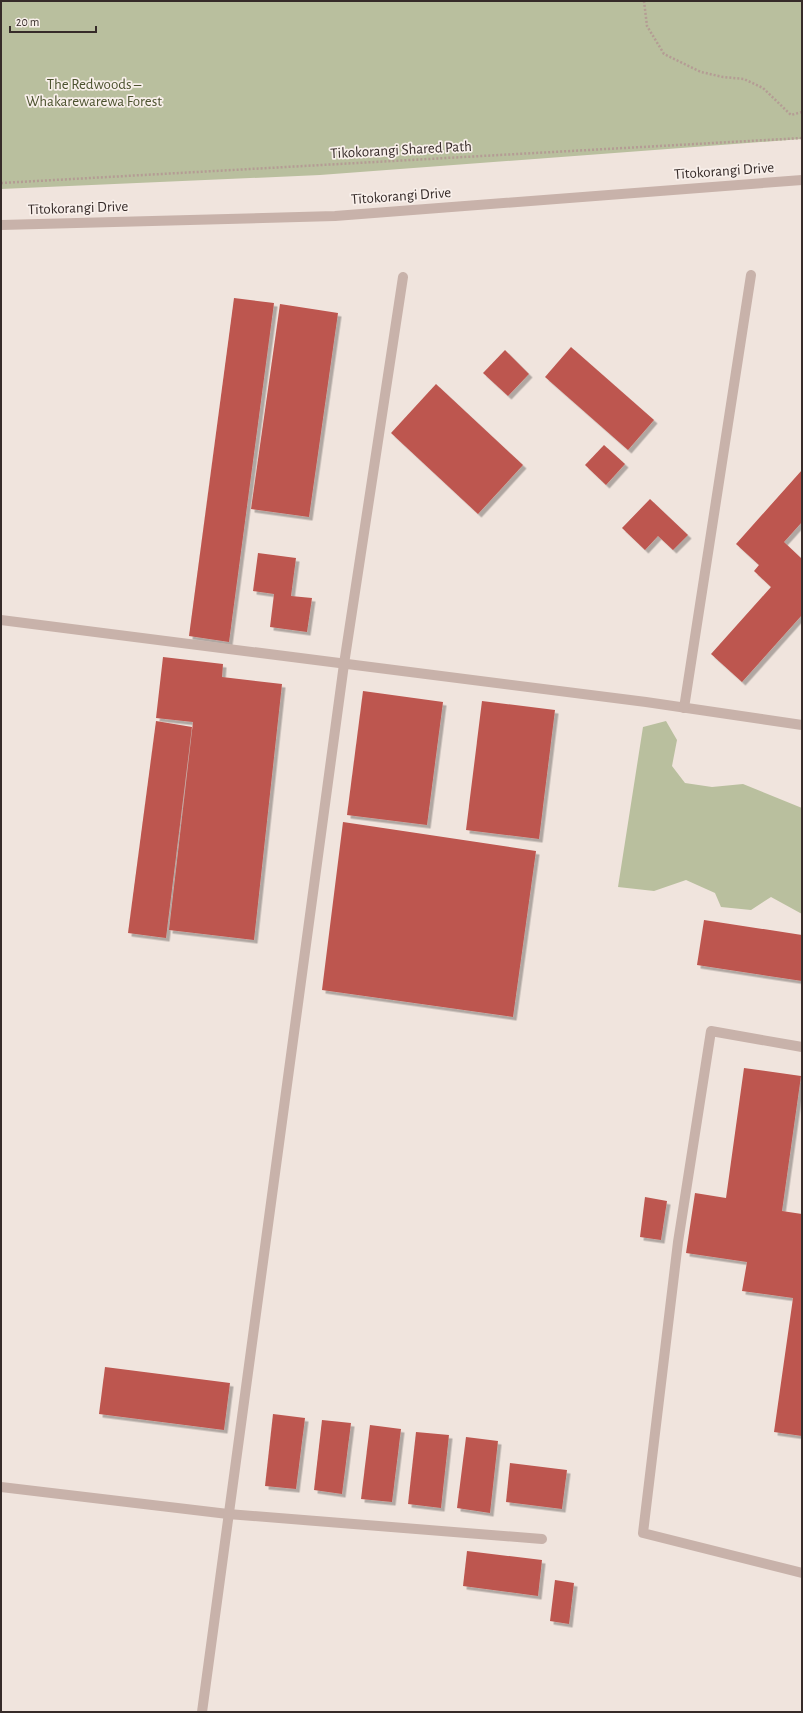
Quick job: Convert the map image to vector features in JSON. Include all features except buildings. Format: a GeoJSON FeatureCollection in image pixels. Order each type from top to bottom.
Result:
{"type":"FeatureCollection","features":[{"type":"Feature","properties":{"kind":"street","name":"Tītokorangi Drive"},"geometry":{"type":"LineString","coordinates":[[1,225],[335,216],[802,180]]}},
{"type":"Feature","properties":{"kind":"street"},"geometry":{"type":"LineString","coordinates":[[684,708],[751,275]]}},
{"type":"Feature","properties":{"kind":"street"},"geometry":{"type":"LineString","coordinates":[[202,1712],[344,664],[403,277]]}},
{"type":"Feature","properties":{"kind":"street"},"geometry":{"type":"LineString","coordinates":[[1,620],[684,708],[802,725]]}},
{"type":"Feature","properties":{"kind":"street"},"geometry":{"type":"LineString","coordinates":[[802,1047],[711,1031],[678,1242],[644,1533],[802,1574]]}},
{"type":"Feature","properties":{"kind":"street"},"geometry":{"type":"LineString","coordinates":[[1,1487],[228,1514],[542,1539]]}},
{"type":"Feature","properties":{"kind":"path"},"geometry":{"type":"LineString","coordinates":[[644,1],[647,26],[664,54],[701,72],[723,77],[744,79],[763,88],[791,115],[802,112]]}},
{"type":"Feature","properties":{"kind":"path","name":"Tikokorangi Shared Path"},"geometry":{"type":"LineString","coordinates":[[1,183],[802,138]]}},
{"type":"Feature","properties":{"kind":"green space","name":"The Redwoods – Whakarewarewa Forest"},"geometry":{"type":"Polygon","coordinates":[[[1,1],[802,1],[802,139],[320,175],[1,189],[1,1]]]}},
{"type":"Feature","properties":{"kind":"green space"},"geometry":{"type":"Polygon","coordinates":[[[666,721],[677,740],[672,766],[685,783],[712,787],[743,784],[802,808],[802,914],[771,897],[751,910],[721,907],[715,893],[686,880],[654,891],[618,887],[643,727],[666,721]]]}}]}
